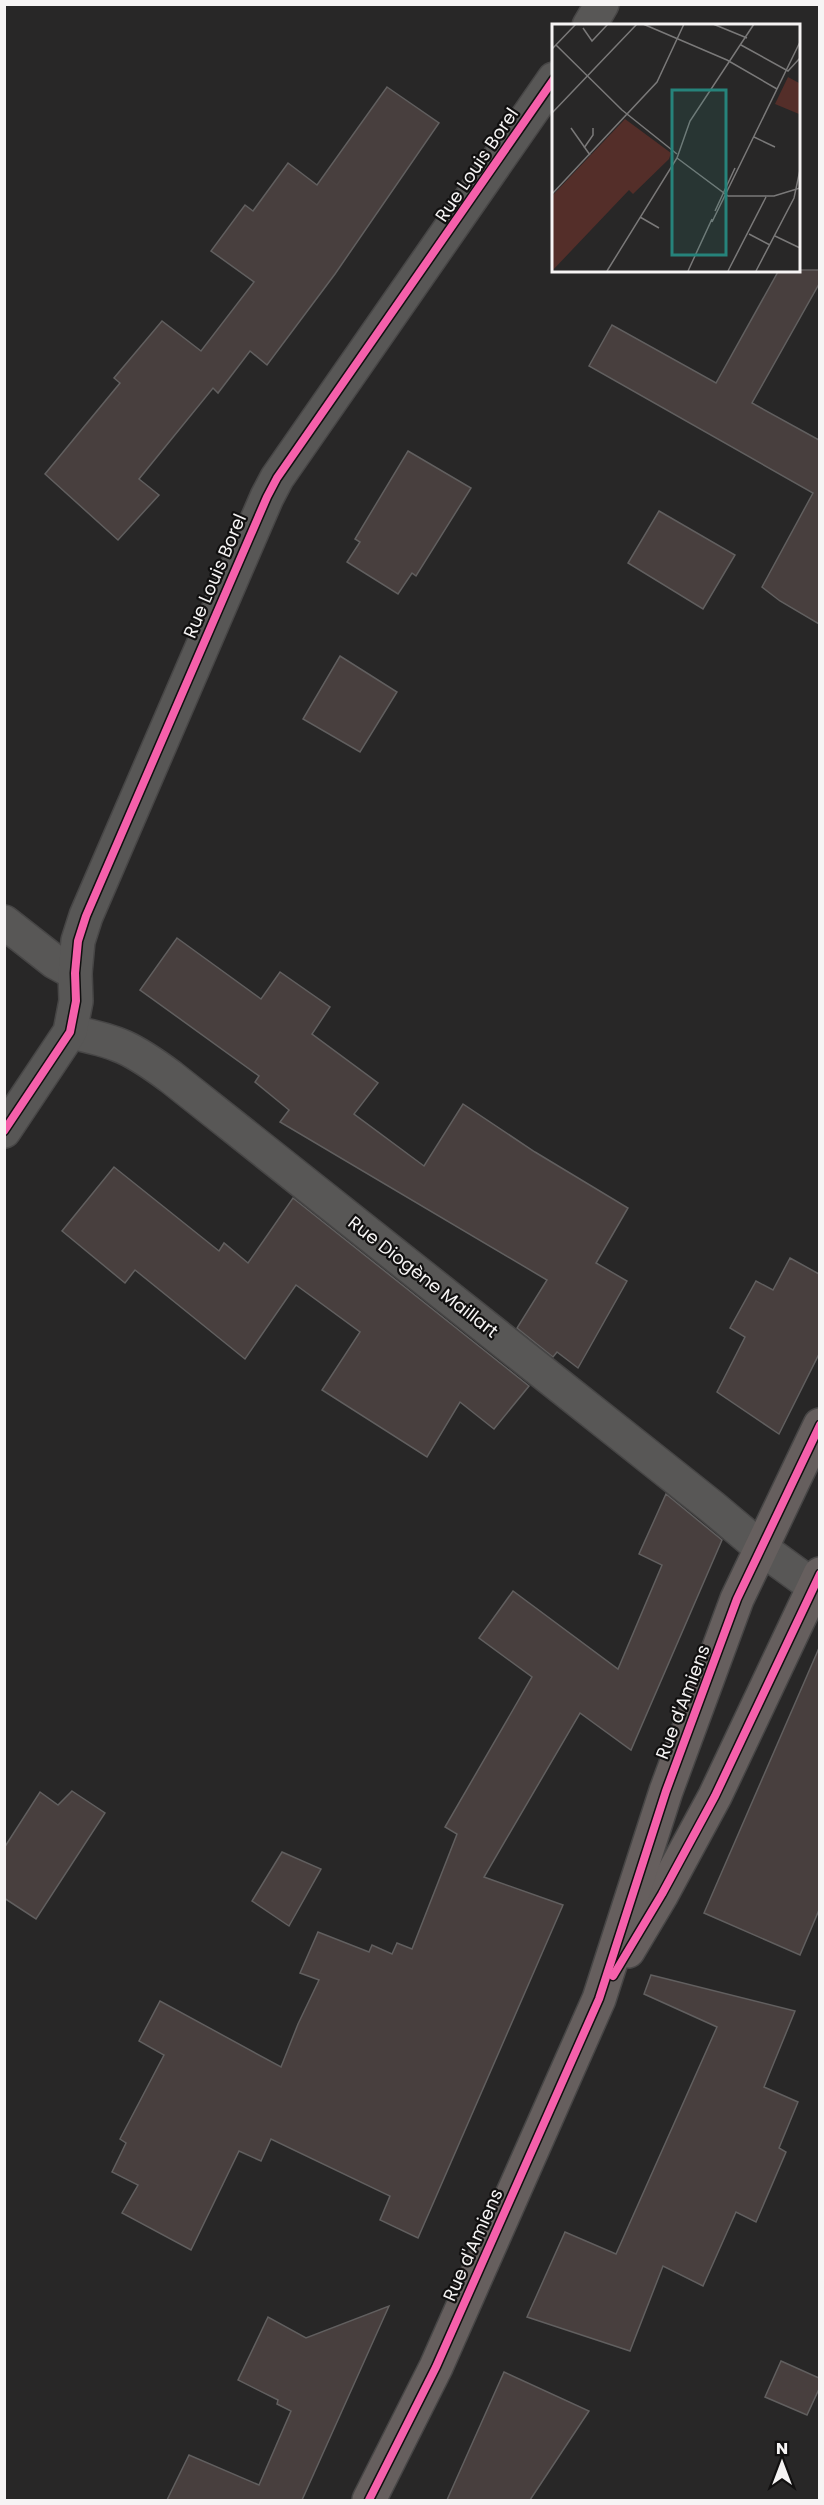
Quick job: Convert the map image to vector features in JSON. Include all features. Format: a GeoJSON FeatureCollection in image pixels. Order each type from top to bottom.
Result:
{"type":"FeatureCollection","features":[{"type":"Feature","properties":{"kind":"main road","name":"Rue d'Amiens"},"geometry":{"type":"LineString","coordinates":[[369,2500],[436,2367],[599,1999],[666,1791],[737,1599],[819,1425]]}},
{"type":"Feature","properties":{"kind":"main road","name":"Rue d'Amiens"},"geometry":{"type":"LineString","coordinates":[[599,1999],[662,1894],[715,1796],[817,1584]]}},
{"type":"Feature","properties":{"kind":"main road","name":"Rue d'Amiens"},"geometry":{"type":"LineString","coordinates":[[387,2500],[436,2367]]}},
{"type":"Feature","properties":{"kind":"street"},"geometry":{"type":"LineString","coordinates":[[590,24],[602,4]]}},
{"type":"Feature","properties":{"kind":"street","name":"Rue Louis Borel"},"geometry":{"type":"LineString","coordinates":[[4,1131],[70,1032],[76,1001],[75,973],[78,941],[86,916],[267,497],[277,478],[552,82]]}},
{"type":"Feature","properties":{"kind":"street"},"geometry":{"type":"LineString","coordinates":[[4,922],[55,962],[75,973]]}},
{"type":"Feature","properties":{"kind":"street","name":"Rue Diogène Maillart"},"geometry":{"type":"LineString","coordinates":[[70,1032],[121,1044],[137,1052],[761,1548],[817,1584]]}},
{"type":"Feature","properties":{"kind":"building"},"geometry":{"type":"Polygon","coordinates":[[[387,87],[439,123],[335,274],[267,365],[250,351],[218,393],[213,388],[139,479],[159,495],[118,540],[45,474],[120,383],[114,378],[162,321],[201,351],[254,282],[211,251],[245,205],[253,211],[288,163],[317,185],[387,87]]]}},
{"type":"Feature","properties":{"kind":"building"},"geometry":{"type":"Polygon","coordinates":[[[819,270],[819,284],[752,403],[819,440],[819,624],[780,601],[762,587],[813,493],[589,366],[612,325],[716,383],[778,272],[819,270]]]}},
{"type":"Feature","properties":{"kind":"building"},"geometry":{"type":"Polygon","coordinates":[[[408,451],[471,488],[416,576],[412,573],[398,594],[347,562],[360,542],[355,539],[408,451]]]}},
{"type":"Feature","properties":{"kind":"building"},"geometry":{"type":"Polygon","coordinates":[[[659,511],[735,555],[703,609],[628,563],[659,511]]]}},
{"type":"Feature","properties":{"kind":"building"},"geometry":{"type":"Polygon","coordinates":[[[340,656],[397,692],[360,752],[303,719],[340,656]]]}},
{"type":"Feature","properties":{"kind":"building"},"geometry":{"type":"Polygon","coordinates":[[[177,938],[261,999],[280,972],[330,1007],[312,1034],[378,1083],[354,1114],[424,1166],[463,1104],[535,1152],[628,1208],[596,1263],[627,1281],[578,1368],[557,1352],[553,1357],[517,1328],[547,1280],[280,1122],[289,1110],[255,1082],[259,1076],[140,990],[177,938]]]}},
{"type":"Feature","properties":{"kind":"building"},"geometry":{"type":"Polygon","coordinates":[[[114,1167],[219,1251],[224,1243],[248,1263],[293,1198],[529,1386],[494,1429],[460,1402],[427,1457],[322,1390],[360,1332],[296,1285],[245,1359],[135,1270],[125,1283],[62,1231],[114,1167]]]}},
{"type":"Feature","properties":{"kind":"building"},"geometry":{"type":"Polygon","coordinates":[[[790,1258],[819,1274],[819,1354],[779,1434],[717,1392],[745,1337],[730,1328],[756,1281],[773,1290],[790,1258]]]}},
{"type":"Feature","properties":{"kind":"building"},"geometry":{"type":"Polygon","coordinates":[[[666,1494],[722,1540],[631,1750],[580,1713],[484,1877],[563,1905],[418,2238],[380,2220],[390,2196],[271,2139],[261,2161],[239,2151],[191,2250],[122,2213],[138,2185],[112,2172],[126,2143],[120,2139],[164,2055],[139,2041],[160,2001],[281,2067],[319,1980],[300,1973],[318,1932],[369,1952],[372,1945],[392,1954],[397,1943],[412,1949],[457,1834],[445,1827],[532,1677],[479,1638],[513,1591],[618,1669],[662,1565],[639,1554],[666,1494]]]}},
{"type":"Feature","properties":{"kind":"building"},"geometry":{"type":"Polygon","coordinates":[[[819,1648],[819,1910],[800,1955],[704,1913],[819,1648]]]}},
{"type":"Feature","properties":{"kind":"building"},"geometry":{"type":"Polygon","coordinates":[[[72,1791],[105,1813],[36,1919],[4,1898],[4,1848],[40,1792],[58,1805],[72,1791]]]}},
{"type":"Feature","properties":{"kind":"building"},"geometry":{"type":"Polygon","coordinates":[[[282,1852],[321,1869],[289,1926],[252,1901],[282,1852]]]}},
{"type":"Feature","properties":{"kind":"building"},"geometry":{"type":"Polygon","coordinates":[[[651,1975],[795,2011],[764,2087],[798,2102],[779,2148],[786,2152],[756,2222],[736,2212],[703,2286],[663,2266],[630,2351],[527,2317],[565,2232],[616,2254],[717,2027],[644,1994],[651,1975]]]}},
{"type":"Feature","properties":{"kind":"building"},"geometry":{"type":"Polygon","coordinates":[[[389,2306],[302,2500],[167,2500],[189,2455],[259,2485],[291,2411],[277,2404],[278,2400],[238,2380],[268,2317],[306,2338],[389,2306]]]}},
{"type":"Feature","properties":{"kind":"building"},"geometry":{"type":"Polygon","coordinates":[[[781,2361],[819,2378],[819,2389],[807,2415],[765,2397],[781,2361]]]}},
{"type":"Feature","properties":{"kind":"building"},"geometry":{"type":"Polygon","coordinates":[[[504,2372],[589,2411],[530,2500],[447,2500],[504,2372]]]}},
{"type":"Feature","properties":{"kind":"cycle path"},"geometry":{"type":"LineString","coordinates":[[4,1131],[70,1032],[76,1001],[75,973],[78,941],[86,916],[267,497],[277,478],[552,82]]}},
{"type":"Feature","properties":{"kind":"cycle path"},"geometry":{"type":"LineString","coordinates":[[369,2500],[436,2367],[599,1999],[666,1791],[737,1599],[820,1425]]}},
{"type":"Feature","properties":{"kind":"cycle path"},"geometry":{"type":"LineString","coordinates":[[613,1976],[662,1894],[715,1796],[820,1574]]}}]}
